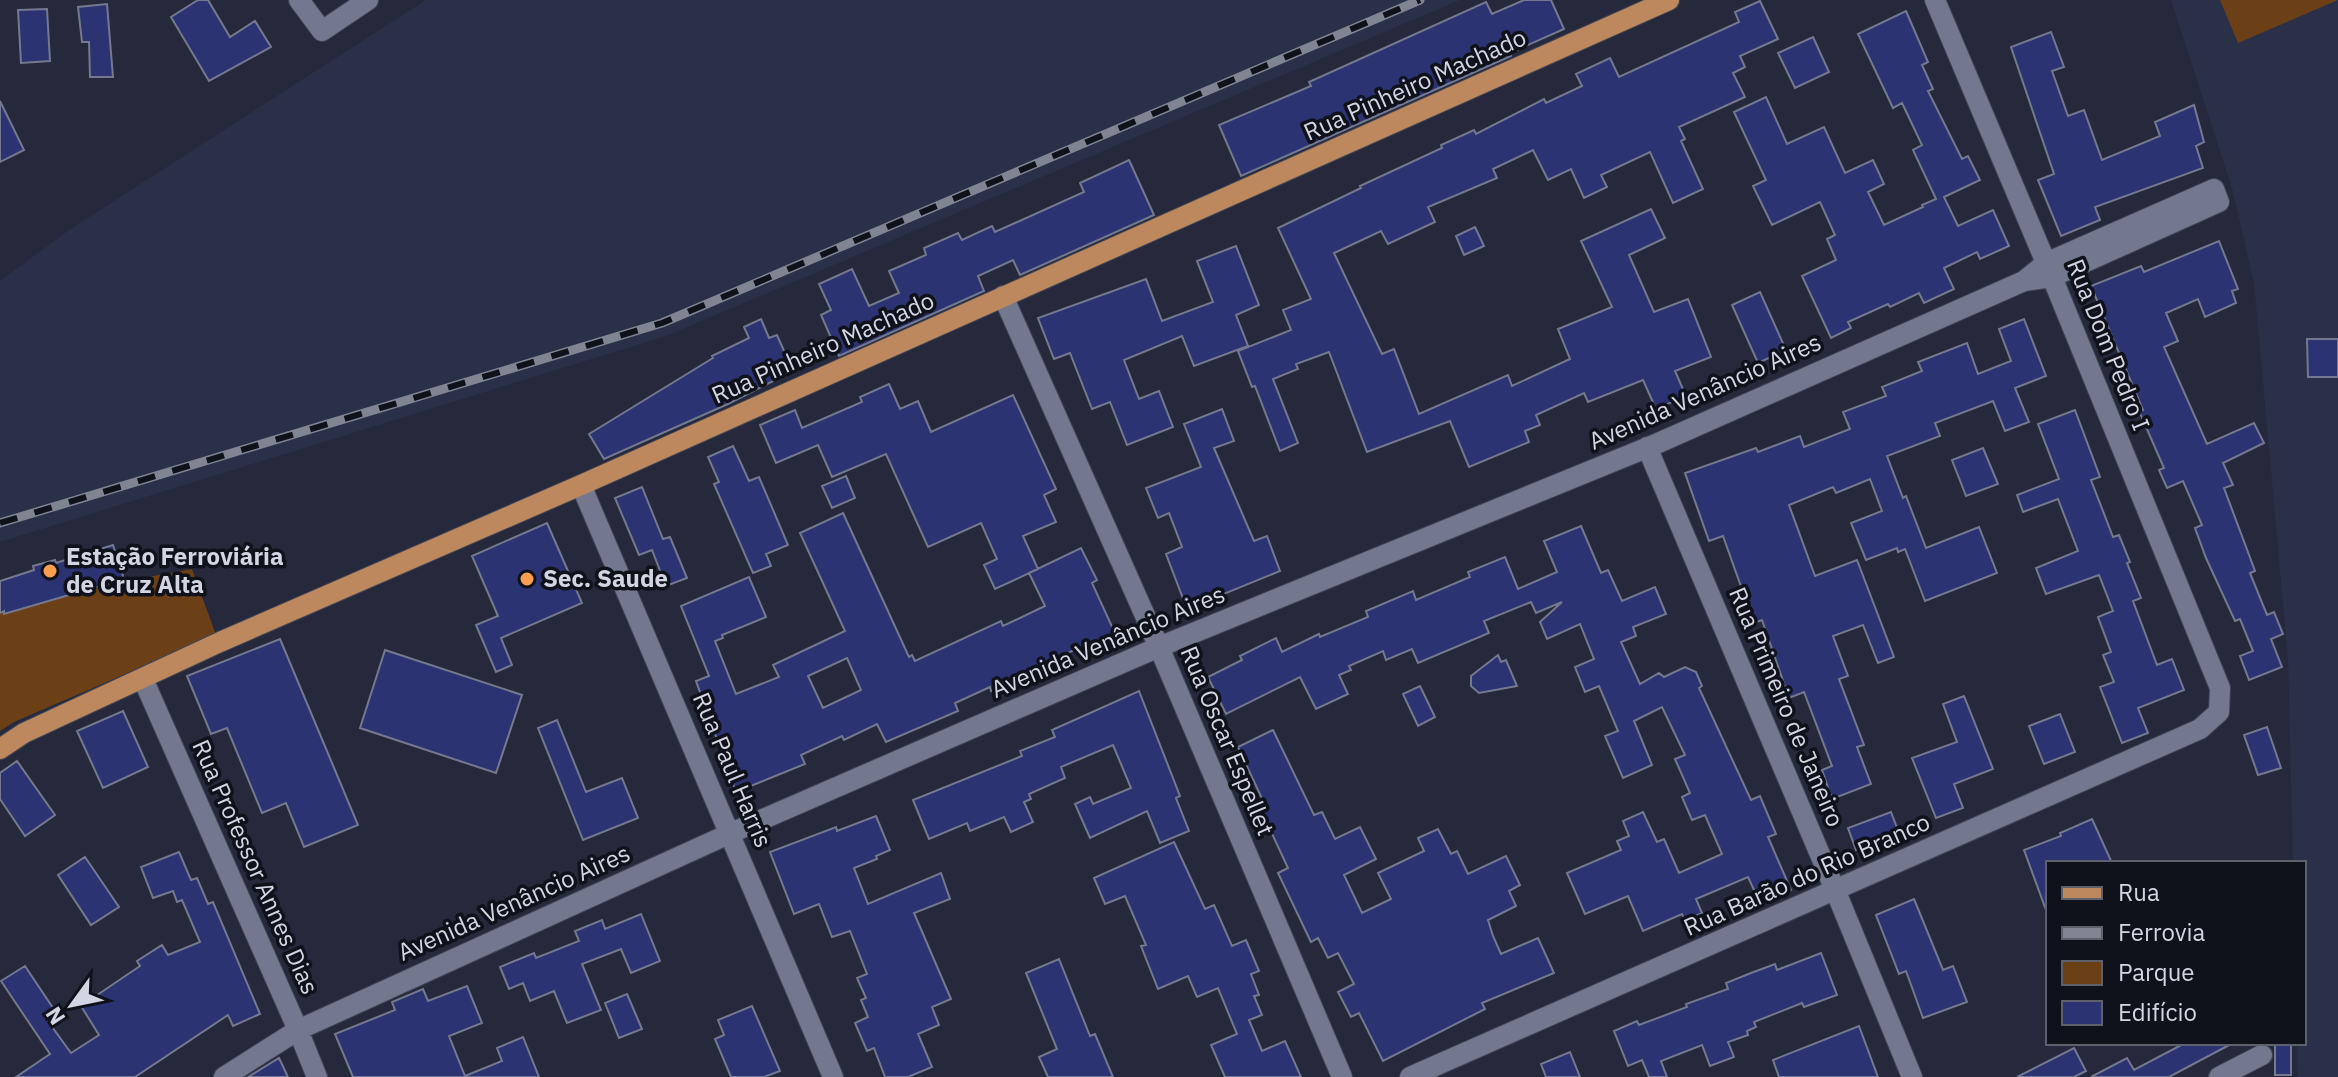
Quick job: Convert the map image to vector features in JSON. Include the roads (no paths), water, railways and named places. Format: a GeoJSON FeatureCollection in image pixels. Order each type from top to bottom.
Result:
{"type":"FeatureCollection","features":[{"type":"Feature","properties":{"kind":"main road","name":"Rua Pinheiro Machado"},"geometry":{"type":"LineString","coordinates":[[0,749],[24,733],[220,642],[581,485],[1669,0]]}},
{"type":"Feature","properties":{"kind":"street"},"geometry":{"type":"LineString","coordinates":[[299,0],[322,31],[368,0]]}},
{"type":"Feature","properties":{"kind":"street","name":"Rua Dom Pedro I"},"geometry":{"type":"LineString","coordinates":[[1935,0],[2220,688],[2219,712]]}},
{"type":"Feature","properties":{"kind":"street","name":"Avenida Venâncio Aires"},"geometry":{"type":"LineString","coordinates":[[224,1077],[298,1030],[731,833],[1159,647],[1647,447],[2123,237]]}},
{"type":"Feature","properties":{"kind":"street","name":"Rua Oscar Espellet"},"geometry":{"type":"LineString","coordinates":[[1003,296],[1159,647],[1342,1077]]}},
{"type":"Feature","properties":{"kind":"street","name":"Rua Primeiro de Janeiro"},"geometry":{"type":"LineString","coordinates":[[1647,447],[1912,1077]]}},
{"type":"Feature","properties":{"kind":"street","name":"Rua Paul Harris"},"geometry":{"type":"LineString","coordinates":[[581,485],[833,1077]]}},
{"type":"Feature","properties":{"kind":"street","name":"Rua Professor Annes Dias"},"geometry":{"type":"LineString","coordinates":[[143,679],[317,1077]]}},
{"type":"Feature","properties":{"kind":"street","name":"Rua Barão do Rio Branco"},"geometry":{"type":"LineString","coordinates":[[1410,1077],[1836,892],[2200,729],[2219,712]]}},
{"type":"Feature","properties":{"kind":"street"},"geometry":{"type":"LineString","coordinates":[[2219,1077],[2262,1055]]}},
{"type":"Feature","properties":{"kind":"railway"},"geometry":{"type":"LineString","coordinates":[[0,523],[662,323],[1420,0]]}},
{"type":"Feature","properties":{"kind":"place","name":"Estação Ferroviária de Cruz Alta"},"geometry":{"type":"Point","coordinates":[50,571]}},
{"type":"Feature","properties":{"kind":"place","name":"Sec. Saude"},"geometry":{"type":"Point","coordinates":[527,579]}}]}
